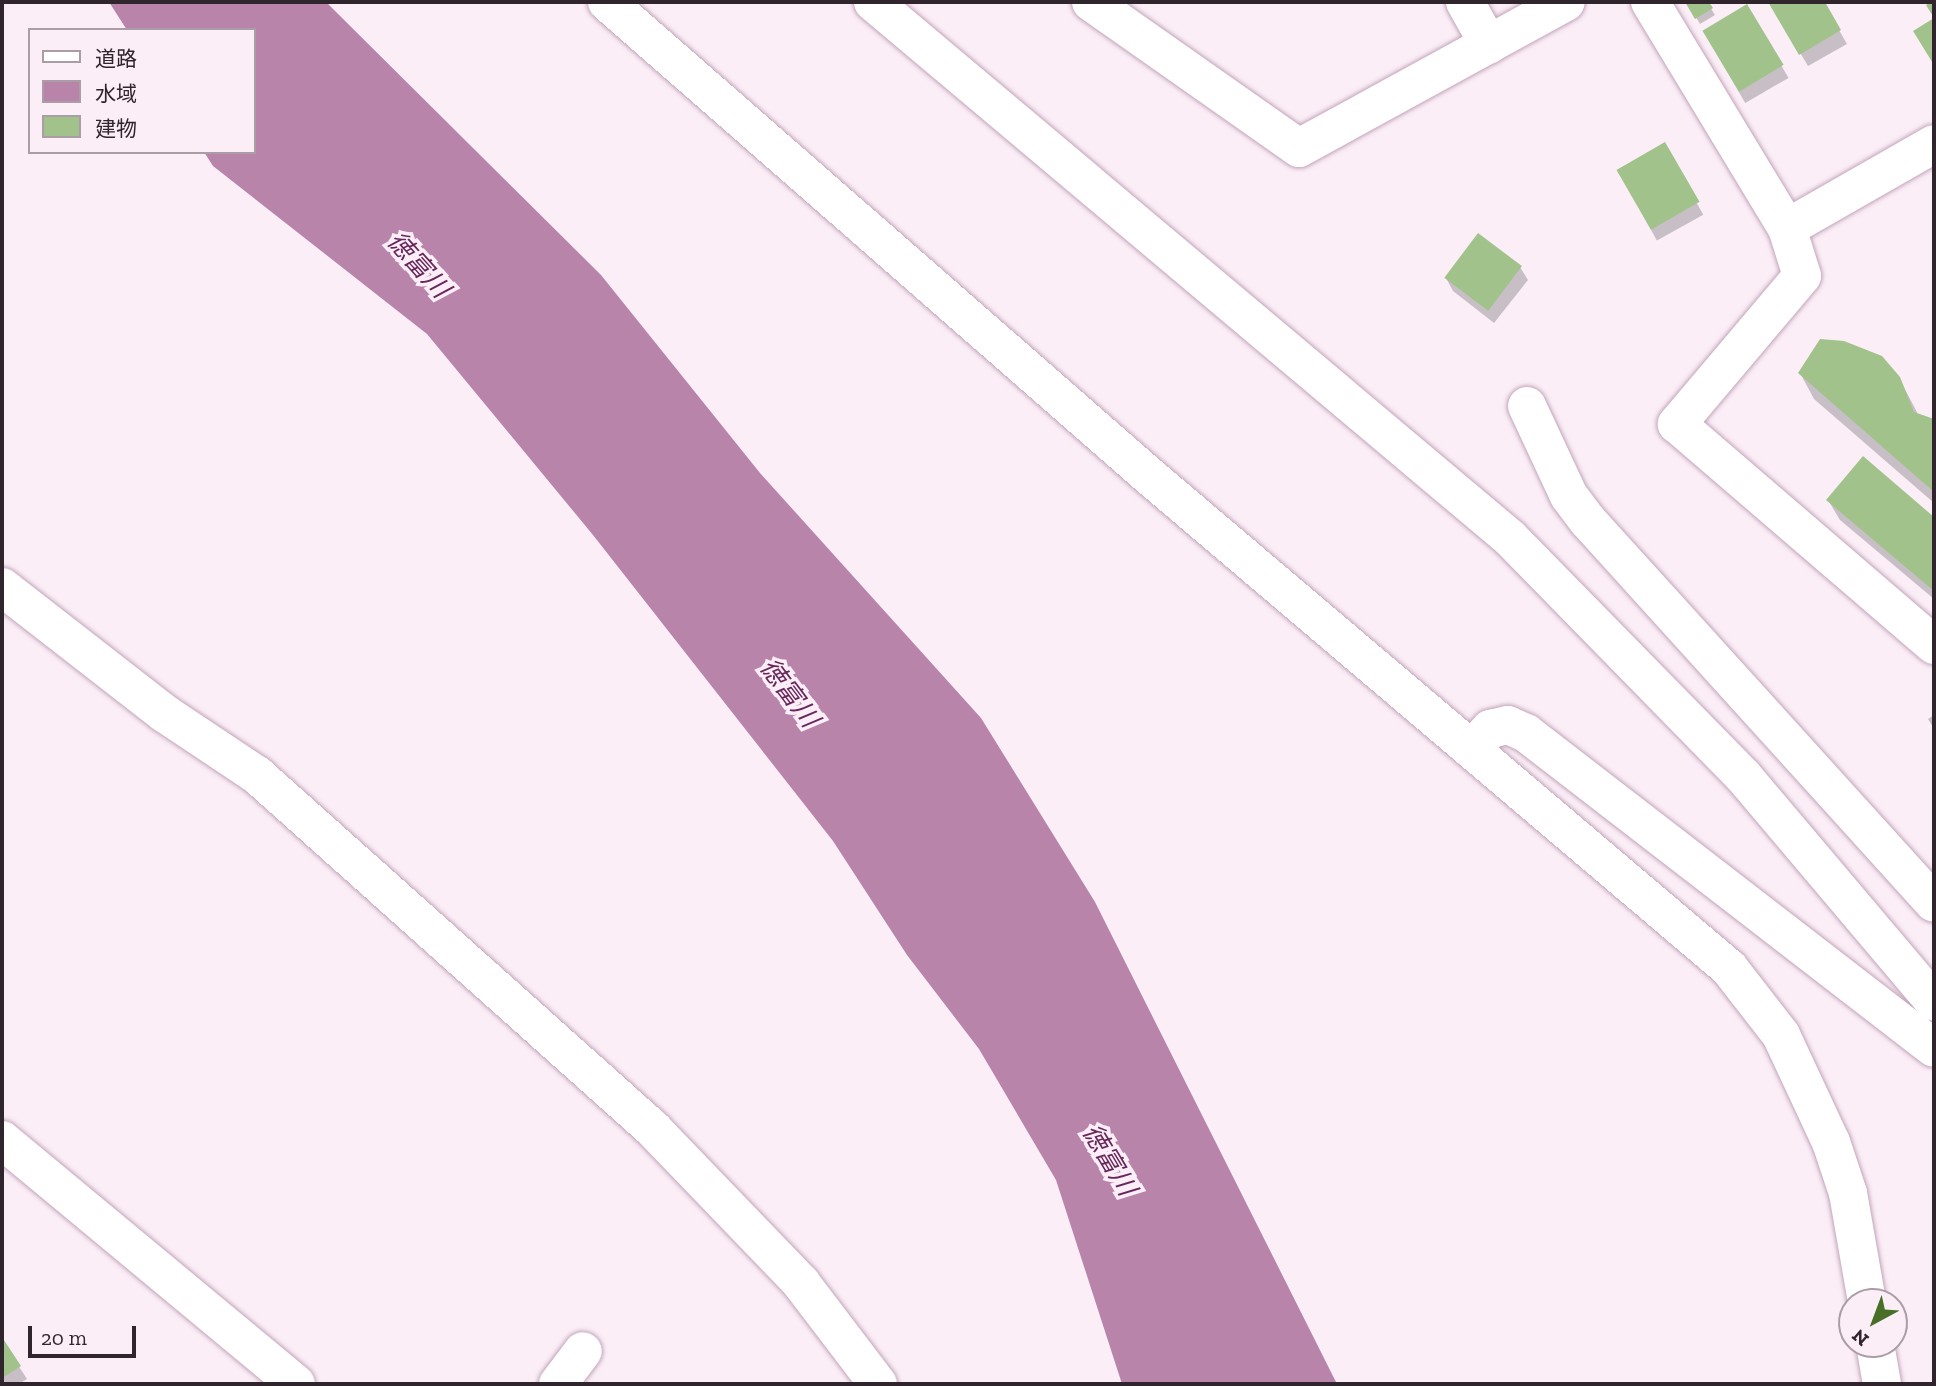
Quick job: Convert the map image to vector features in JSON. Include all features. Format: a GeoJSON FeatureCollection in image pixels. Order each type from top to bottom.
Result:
{"type":"FeatureCollection","features":[{"type":"Feature","properties":{"kind":"street"},"geometry":{"type":"LineString","coordinates":[[607,2],[1148,475],[1729,968],[1781,1035],[1831,1142],[1848,1193],[1865,1288]]}},
{"type":"Feature","properties":{"kind":"street"},"geometry":{"type":"LineString","coordinates":[[873,2],[1510,538],[1744,778],[1934,1002]]}},
{"type":"Feature","properties":{"kind":"street"},"geometry":{"type":"LineString","coordinates":[[1091,2],[1300,148],[1566,2]]}},
{"type":"Feature","properties":{"kind":"street"},"geometry":{"type":"LineString","coordinates":[[1465,2],[1489,45]]}},
{"type":"Feature","properties":{"kind":"street"},"geometry":{"type":"LineString","coordinates":[[1650,2],[1787,228],[1802,276],[1677,424],[1934,645]]}},
{"type":"Feature","properties":{"kind":"street"},"geometry":{"type":"LineString","coordinates":[[1787,228],[1934,144]]}},
{"type":"Feature","properties":{"kind":"street"},"geometry":{"type":"LineString","coordinates":[[1527,406],[1569,496],[1588,521],[1934,903]]}},
{"type":"Feature","properties":{"kind":"street"},"geometry":{"type":"LineString","coordinates":[[2,587],[164,713],[257,775],[653,1129],[801,1283],[878,1384]]}},
{"type":"Feature","properties":{"kind":"street"},"geometry":{"type":"LineString","coordinates":[[1471,749],[1490,729],[1508,725],[1526,733],[1934,1048]]}},
{"type":"Feature","properties":{"kind":"street"},"geometry":{"type":"LineString","coordinates":[[2,1140],[296,1384]]}},
{"type":"Feature","properties":{"kind":"street"},"geometry":{"type":"LineString","coordinates":[[558,1384],[583,1351]]}},
{"type":"Feature","properties":{"kind":"street"},"geometry":{"type":"LineString","coordinates":[[1877,1358],[1882,1384]]}},
{"type":"Feature","properties":{"kind":"water","name":"徳富川"},"geometry":{"type":"Polygon","coordinates":[[[109,2],[326,2],[601,275],[760,473],[981,718],[1095,902],[1337,1384],[1122,1384],[1056,1180],[979,1049],[907,955],[833,841],[593,535],[427,334],[213,166],[205,154],[256,154],[256,28],[126,28],[109,2]]]}},
{"type":"Feature","properties":{"kind":"building"},"geometry":{"type":"Polygon","coordinates":[[[1685,2],[1709,2],[1713,8],[1695,19],[1685,2]]]}},
{"type":"Feature","properties":{"kind":"building"},"geometry":{"type":"Polygon","coordinates":[[[1768,2],[1825,2],[1841,30],[1799,55],[1768,2]]]}},
{"type":"Feature","properties":{"kind":"building"},"geometry":{"type":"Polygon","coordinates":[[[1934,2],[1934,18],[1926,5],[1934,2]]]}},
{"type":"Feature","properties":{"kind":"building"},"geometry":{"type":"Polygon","coordinates":[[[1747,4],[1784,65],[1739,92],[1702,31],[1747,4]]]}},
{"type":"Feature","properties":{"kind":"building"},"geometry":{"type":"Polygon","coordinates":[[[1934,18],[1934,65],[1913,31],[1934,18]]]}},
{"type":"Feature","properties":{"kind":"building"},"geometry":{"type":"Polygon","coordinates":[[[1665,142],[1700,202],[1651,230],[1617,170],[1665,142]]]}},
{"type":"Feature","properties":{"kind":"building"},"geometry":{"type":"Polygon","coordinates":[[[1478,233],[1522,266],[1488,311],[1444,278],[1478,233]]]}},
{"type":"Feature","properties":{"kind":"building"},"geometry":{"type":"Polygon","coordinates":[[[1820,339],[1844,341],[1882,356],[1900,377],[1914,412],[1934,419],[1934,492],[1798,373],[1820,339]]]}},
{"type":"Feature","properties":{"kind":"building"},"geometry":{"type":"Polygon","coordinates":[[[1863,456],[1934,517],[1934,591],[1826,500],[1863,456]]]}},
{"type":"Feature","properties":{"kind":"building"},"geometry":{"type":"Polygon","coordinates":[[[2,1337],[21,1366],[2,1378],[2,1337]]]}}]}
